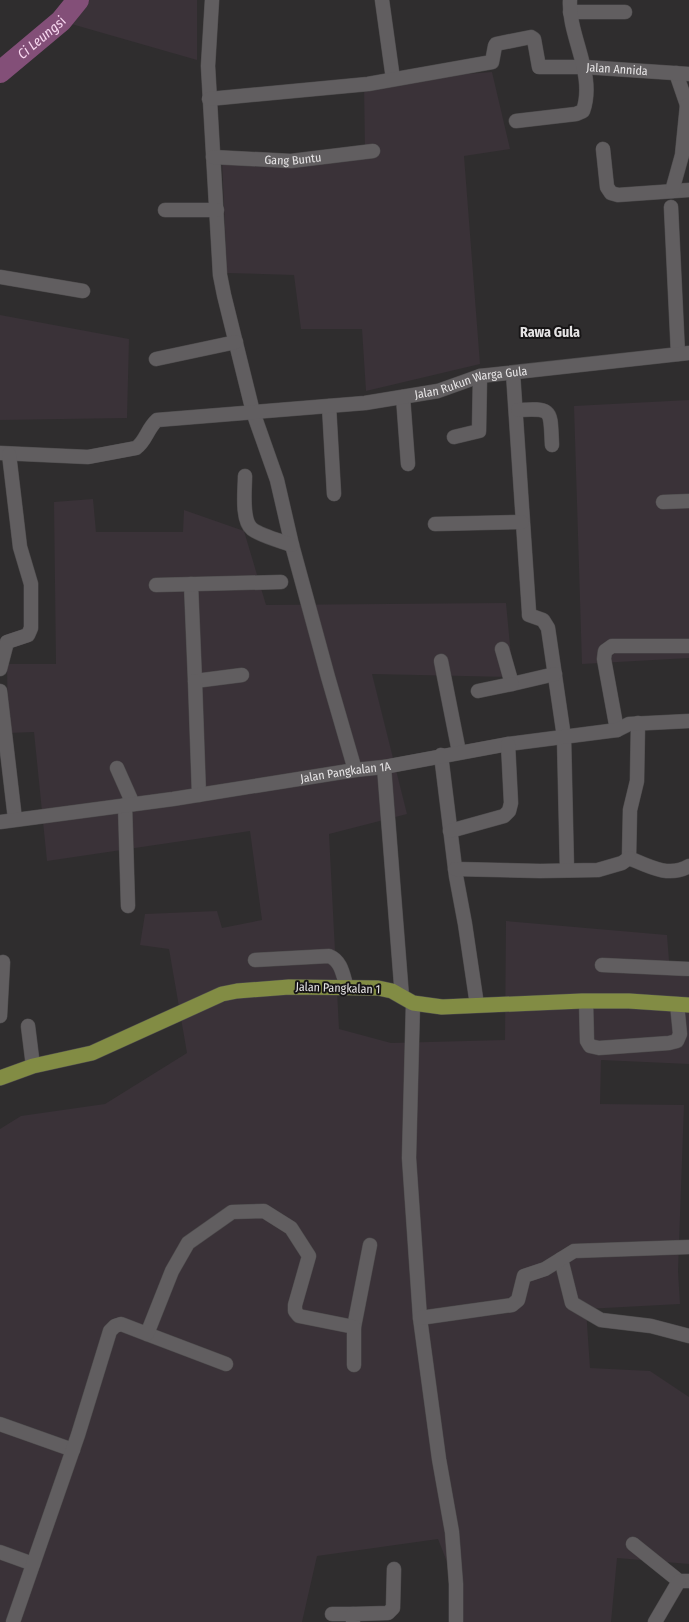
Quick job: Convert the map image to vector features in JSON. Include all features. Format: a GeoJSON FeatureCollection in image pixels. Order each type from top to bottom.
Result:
{"type":"FeatureCollection","features":[{"type":"Feature","properties":{"kind":"main road","name":"Jalan Pangkalan 1"},"geometry":{"type":"LineString","coordinates":[[0,1078],[33,1066],[92,1053],[222,994],[237,991],[289,987],[385,989],[392,990],[408,1000],[442,1006],[586,1001],[683,1004]]}},
{"type":"Feature","properties":{"kind":"street"},"geometry":{"type":"LineString","coordinates":[[212,0],[208,66],[220,276],[253,412],[277,480],[292,545],[355,770]]}},
{"type":"Feature","properties":{"kind":"street"},"geometry":{"type":"LineString","coordinates":[[382,0],[393,79]]}},
{"type":"Feature","properties":{"kind":"street"},"geometry":{"type":"LineString","coordinates":[[570,6],[625,12]]}},
{"type":"Feature","properties":{"kind":"street","name":"Jalan Annida"},"geometry":{"type":"LineString","coordinates":[[570,6],[584,67],[682,73]]}},
{"type":"Feature","properties":{"kind":"street"},"geometry":{"type":"LineString","coordinates":[[209,99],[368,84],[492,62],[496,44],[531,37],[534,39],[538,67],[584,67],[586,103],[583,111],[576,114],[516,121]]}},
{"type":"Feature","properties":{"kind":"street"},"geometry":{"type":"LineString","coordinates":[[672,191],[682,155],[688,105],[682,73]]}},
{"type":"Feature","properties":{"kind":"street"},"geometry":{"type":"LineString","coordinates":[[603,149],[607,187],[611,193],[618,195],[689,190]]}},
{"type":"Feature","properties":{"kind":"street","name":"Gang Buntu"},"geometry":{"type":"LineString","coordinates":[[213,157],[291,161],[373,151]]}},
{"type":"Feature","properties":{"kind":"street"},"geometry":{"type":"LineString","coordinates":[[671,207],[684,354]]}},
{"type":"Feature","properties":{"kind":"street"},"geometry":{"type":"LineString","coordinates":[[165,210],[217,210]]}},
{"type":"Feature","properties":{"kind":"street"},"geometry":{"type":"LineString","coordinates":[[0,277],[83,292]]}},
{"type":"Feature","properties":{"kind":"street"},"geometry":{"type":"LineString","coordinates":[[156,359],[236,342]]}},
{"type":"Feature","properties":{"kind":"street","name":"Jalan Rukun Warga Gula"},"geometry":{"type":"LineString","coordinates":[[4,454],[88,457],[130,450],[142,444],[156,420],[365,403],[438,391],[480,376],[684,354]]}},
{"type":"Feature","properties":{"kind":"street"},"geometry":{"type":"LineString","coordinates":[[513,373],[529,615],[546,623],[555,674],[564,737],[568,870]]}},
{"type":"Feature","properties":{"kind":"street"},"geometry":{"type":"LineString","coordinates":[[454,437],[479,431],[480,376]]}},
{"type":"Feature","properties":{"kind":"street"},"geometry":{"type":"LineString","coordinates":[[404,397],[408,464]]}},
{"type":"Feature","properties":{"kind":"street"},"geometry":{"type":"LineString","coordinates":[[329,406],[334,494]]}},
{"type":"Feature","properties":{"kind":"street"},"geometry":{"type":"LineString","coordinates":[[518,410],[541,408],[547,412],[550,419],[552,444]]}},
{"type":"Feature","properties":{"kind":"street"},"geometry":{"type":"LineString","coordinates":[[0,669],[7,642],[28,635],[31,628],[31,584],[20,546],[4,454]]}},
{"type":"Feature","properties":{"kind":"street"},"geometry":{"type":"LineString","coordinates":[[245,476],[245,518],[248,524],[253,530],[292,545]]}},
{"type":"Feature","properties":{"kind":"street"},"geometry":{"type":"LineString","coordinates":[[663,502],[689,501]]}},
{"type":"Feature","properties":{"kind":"street"},"geometry":{"type":"LineString","coordinates":[[435,524],[522,522]]}},
{"type":"Feature","properties":{"kind":"street"},"geometry":{"type":"LineString","coordinates":[[156,585],[281,582]]}},
{"type":"Feature","properties":{"kind":"street"},"geometry":{"type":"LineString","coordinates":[[191,584],[200,795]]}},
{"type":"Feature","properties":{"kind":"street"},"geometry":{"type":"LineString","coordinates":[[616,730],[604,658],[605,651],[612,646],[689,646]]}},
{"type":"Feature","properties":{"kind":"street"},"geometry":{"type":"LineString","coordinates":[[502,649],[512,684]]}},
{"type":"Feature","properties":{"kind":"street"},"geometry":{"type":"LineString","coordinates":[[440,662],[459,752]]}},
{"type":"Feature","properties":{"kind":"street"},"geometry":{"type":"LineString","coordinates":[[478,691],[555,674]]}},
{"type":"Feature","properties":{"kind":"street"},"geometry":{"type":"LineString","coordinates":[[195,681],[242,676]]}},
{"type":"Feature","properties":{"kind":"street"},"geometry":{"type":"LineString","coordinates":[[0,691],[15,819]]}},
{"type":"Feature","properties":{"kind":"street","name":"Jalan Pangkalan 1A"},"geometry":{"type":"LineString","coordinates":[[0,822],[200,795],[384,767],[508,744],[616,730],[629,724],[689,721]]}},
{"type":"Feature","properties":{"kind":"street"},"geometry":{"type":"LineString","coordinates":[[455,869],[598,870],[622,863],[628,858],[630,810],[637,781],[638,723]]}},
{"type":"Feature","properties":{"kind":"street"},"geometry":{"type":"LineString","coordinates":[[450,831],[504,816],[509,811],[511,803],[508,744]]}},
{"type":"Feature","properties":{"kind":"street"},"geometry":{"type":"LineString","coordinates":[[441,755],[455,869],[477,1005]]}},
{"type":"Feature","properties":{"kind":"street"},"geometry":{"type":"LineString","coordinates":[[384,767],[408,1000],[409,1158],[420,1318],[439,1459],[452,1532],[456,1622]]}},
{"type":"Feature","properties":{"kind":"street"},"geometry":{"type":"LineString","coordinates":[[116,768],[129,805],[128,906]]}},
{"type":"Feature","properties":{"kind":"street"},"geometry":{"type":"LineString","coordinates":[[628,858],[648,868],[681,871],[689,866]]}},
{"type":"Feature","properties":{"kind":"street"},"geometry":{"type":"LineString","coordinates":[[255,960],[329,956],[336,959],[340,964],[347,988]]}},
{"type":"Feature","properties":{"kind":"street"},"geometry":{"type":"LineString","coordinates":[[0,1016],[3,962]]}},
{"type":"Feature","properties":{"kind":"street"},"geometry":{"type":"LineString","coordinates":[[602,965],[689,970]]}},
{"type":"Feature","properties":{"kind":"street"},"geometry":{"type":"LineString","coordinates":[[586,1001],[587,1041],[590,1046],[599,1048],[677,1041],[680,1034],[683,1004]]}},
{"type":"Feature","properties":{"kind":"street"},"geometry":{"type":"LineString","coordinates":[[28,1026],[33,1066]]}},
{"type":"Feature","properties":{"kind":"street"},"geometry":{"type":"LineString","coordinates":[[146,1334],[172,1271],[188,1243],[232,1212],[264,1211],[291,1228],[309,1256],[295,1305],[295,1311],[299,1316],[354,1327]]}},
{"type":"Feature","properties":{"kind":"street"},"geometry":{"type":"LineString","coordinates":[[354,1364],[354,1327],[370,1245]]}},
{"type":"Feature","properties":{"kind":"street"},"geometry":{"type":"LineString","coordinates":[[420,1318],[512,1305],[518,1300],[524,1276],[546,1269],[574,1250],[689,1247]]}},
{"type":"Feature","properties":{"kind":"street"},"geometry":{"type":"LineString","coordinates":[[561,1259],[572,1303],[601,1320],[651,1326],[689,1336]]}},
{"type":"Feature","properties":{"kind":"street"},"geometry":{"type":"LineString","coordinates":[[13,1622],[73,1450],[110,1331],[115,1326],[121,1324],[226,1364]]}},
{"type":"Feature","properties":{"kind":"street"},"geometry":{"type":"LineString","coordinates":[[0,1424],[73,1450]]}},
{"type":"Feature","properties":{"kind":"street"},"geometry":{"type":"LineString","coordinates":[[633,1544],[684,1581],[655,1622]]}},
{"type":"Feature","properties":{"kind":"street"},"geometry":{"type":"LineString","coordinates":[[0,1552],[33,1564]]}},
{"type":"Feature","properties":{"kind":"street"},"geometry":{"type":"LineString","coordinates":[[332,1614],[353,1618],[388,1614],[392,1608],[394,1569]]}},
{"type":"Feature","properties":{"kind":"shaded area"},"geometry":{"type":"Polygon","coordinates":[[[78,0],[197,0],[197,60],[61,21],[78,0]]]}},
{"type":"Feature","properties":{"kind":"shaded area"},"geometry":{"type":"Polygon","coordinates":[[[492,72],[510,149],[464,156],[480,364],[366,391],[362,329],[301,329],[294,275],[227,273],[222,161],[365,153],[364,82],[492,72]]]}},
{"type":"Feature","properties":{"kind":"shaded area"},"geometry":{"type":"Polygon","coordinates":[[[0,315],[129,339],[127,418],[0,420],[0,315]]]}},
{"type":"Feature","properties":{"kind":"shaded area"},"geometry":{"type":"Polygon","coordinates":[[[689,400],[689,658],[582,664],[574,406],[689,400]]]}},
{"type":"Feature","properties":{"kind":"shaded area"},"geometry":{"type":"Polygon","coordinates":[[[93,499],[96,532],[183,532],[184,510],[244,531],[266,605],[506,603],[513,677],[372,674],[407,814],[329,834],[339,1029],[391,1043],[505,1040],[506,921],[667,935],[670,973],[689,977],[689,1064],[601,1060],[600,1104],[684,1105],[678,1271],[680,1304],[586,1309],[590,1368],[650,1371],[689,1397],[689,1564],[617,1558],[611,1622],[449,1622],[451,1572],[438,1539],[317,1556],[302,1622],[0,1622],[0,1129],[21,1116],[105,1104],[187,1053],[169,949],[140,945],[145,914],[217,911],[222,928],[262,920],[250,831],[47,861],[34,732],[8,733],[7,664],[56,664],[54,502],[93,499]]]}},
{"type":"Feature","properties":{"kind":"waterway","name":"Ci Leungsi"},"geometry":{"type":"LineString","coordinates":[[0,72],[61,21],[78,0]]}},
{"type":"Feature","properties":{"kind":"district","name":"Rawa Gula"},"geometry":{"type":"Point","coordinates":[550,332]}}]}
